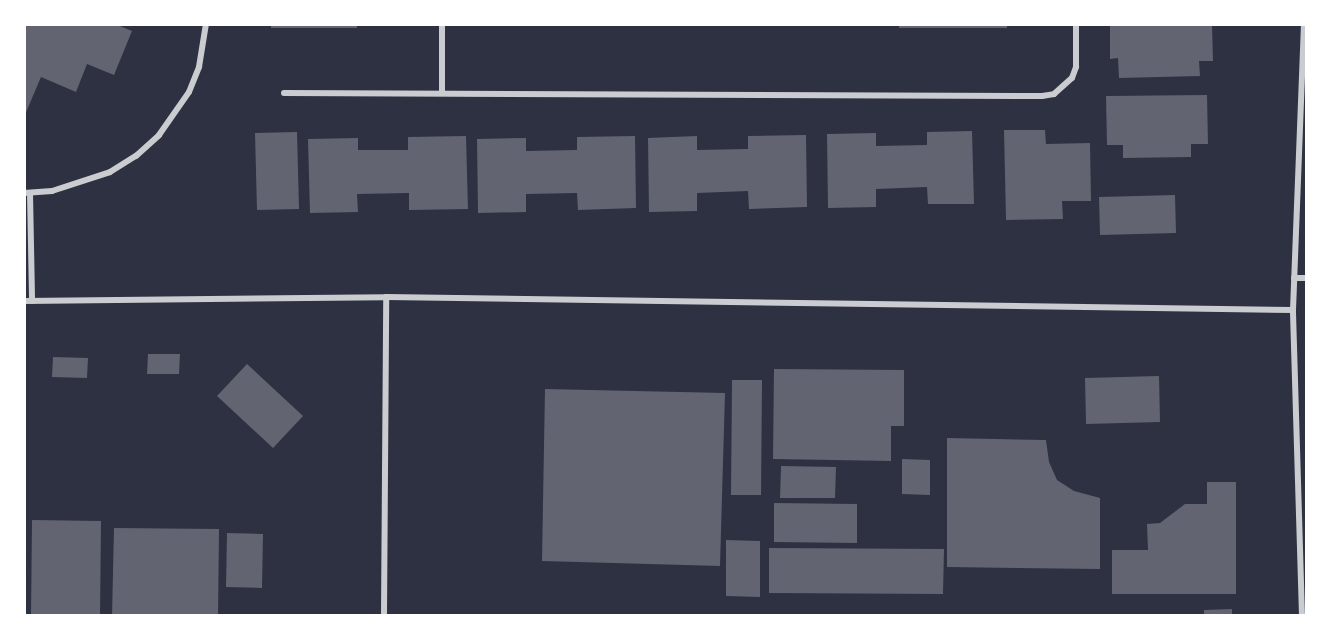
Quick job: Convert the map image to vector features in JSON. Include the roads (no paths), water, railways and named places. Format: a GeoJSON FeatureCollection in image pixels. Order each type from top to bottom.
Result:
{"type":"FeatureCollection","features":[{"type":"Feature","properties":{"kind":"street"},"geometry":{"type":"LineString","coordinates":[[32,301],[27,193],[81,183],[110,172],[136,156],[159,135],[189,92],[199,68],[206,24]]}},
{"type":"Feature","properties":{"kind":"street"},"geometry":{"type":"LineString","coordinates":[[442,24],[442,93]]}},
{"type":"Feature","properties":{"kind":"street"},"geometry":{"type":"LineString","coordinates":[[284,93],[1042,96],[1054,94],[1072,78],[1076,67],[1076,24]]}},
{"type":"Feature","properties":{"kind":"street"},"geometry":{"type":"LineString","coordinates":[[1302,616],[1293,310],[1304,24]]}},
{"type":"Feature","properties":{"kind":"street"},"geometry":{"type":"LineString","coordinates":[[1294,278],[1307,278]]}},
{"type":"Feature","properties":{"kind":"street"},"geometry":{"type":"LineString","coordinates":[[24,301],[386,297],[1293,310]]}},
{"type":"Feature","properties":{"kind":"street"},"geometry":{"type":"LineString","coordinates":[[384,616],[386,297]]}}]}
